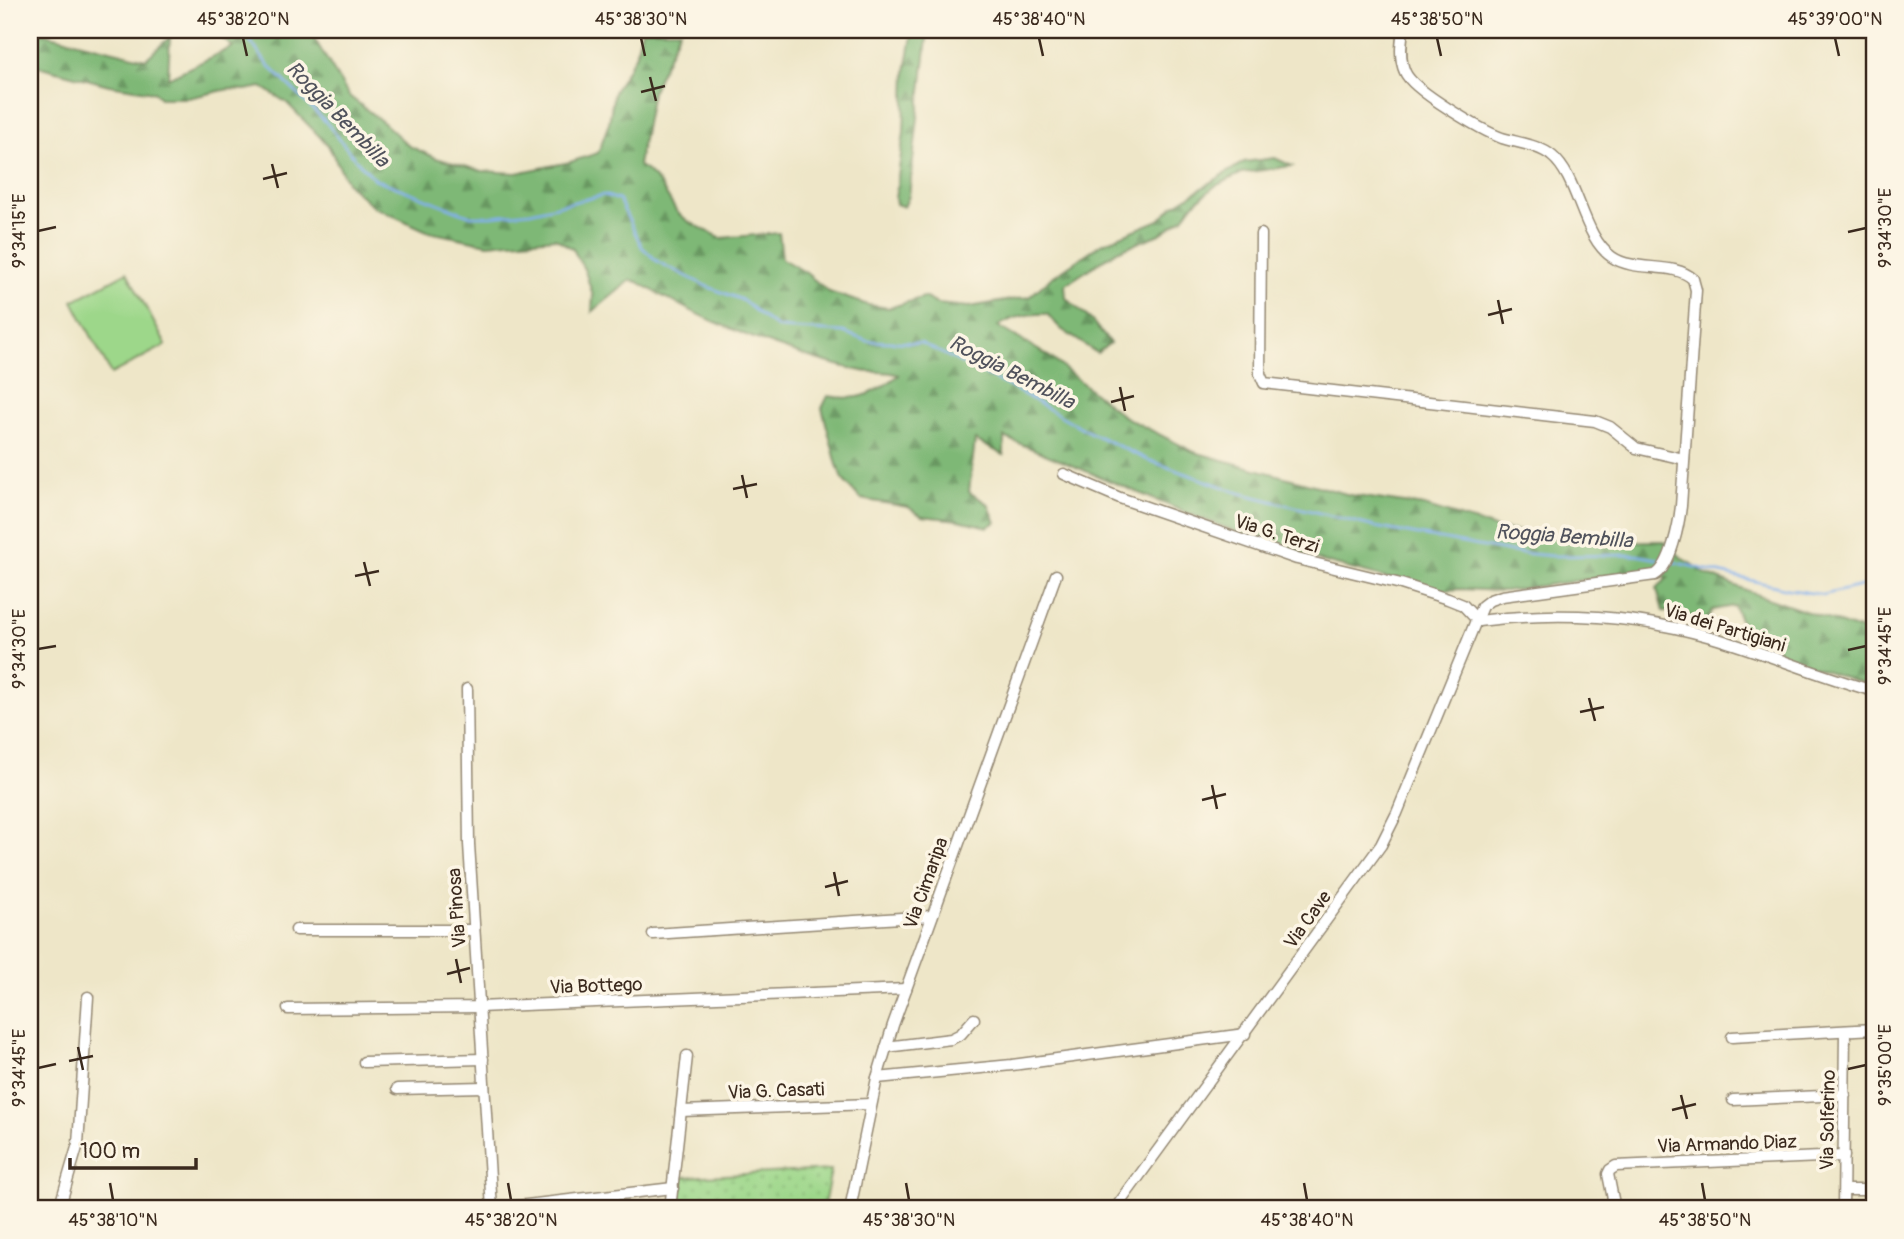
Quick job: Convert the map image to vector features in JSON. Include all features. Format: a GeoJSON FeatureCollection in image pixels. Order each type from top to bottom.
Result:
{"type":"FeatureCollection","features":[{"type":"Feature","properties":{"kind":"street"},"geometry":{"type":"LineString","coordinates":[[1261,234],[1260,374],[1264,383],[1595,421],[1610,427],[1636,447],[1684,458],[1696,290],[1693,279],[1680,271],[1625,263],[1608,254],[1596,238],[1563,169],[1552,156],[1482,129],[1408,78],[1402,57],[1403,30]]}},
{"type":"Feature","properties":{"kind":"street","name":"Via Cave"},"geometry":{"type":"LineString","coordinates":[[1115,1209],[1245,1034],[1385,838],[1482,606],[1497,597],[1660,573],[1679,520],[1684,458]]}},
{"type":"Feature","properties":{"kind":"street","name":"Via G. Terzi"},"geometry":{"type":"LineString","coordinates":[[1064,474],[1132,502],[1272,551],[1448,599],[1463,606],[1478,621]]}},
{"type":"Feature","properties":{"kind":"street","name":"Via Cimaripa"},"geometry":{"type":"LineString","coordinates":[[850,1209],[871,1104],[886,1047],[1056,575]]}},
{"type":"Feature","properties":{"kind":"street","name":"Via dei Partigiani"},"geometry":{"type":"LineString","coordinates":[[1478,621],[1538,615],[1650,623],[1713,638],[1814,674],[1874,691]]}},
{"type":"Feature","properties":{"kind":"street","name":"Via Pinosa"},"geometry":{"type":"LineString","coordinates":[[467,689],[469,844],[492,1209]]}},
{"type":"Feature","properties":{"kind":"street"},"geometry":{"type":"LineString","coordinates":[[653,934],[932,916]]}},
{"type":"Feature","properties":{"kind":"street"},"geometry":{"type":"LineString","coordinates":[[296,930],[474,930]]}},
{"type":"Feature","properties":{"kind":"street","name":"Via Bottego"},"geometry":{"type":"LineString","coordinates":[[288,1009],[479,1007],[905,989]]}},
{"type":"Feature","properties":{"kind":"street"},"geometry":{"type":"LineString","coordinates":[[59,1209],[78,1144],[88,997]]}},
{"type":"Feature","properties":{"kind":"street"},"geometry":{"type":"LineString","coordinates":[[886,1047],[951,1040],[963,1032],[974,1019]]}},
{"type":"Feature","properties":{"kind":"street"},"geometry":{"type":"LineString","coordinates":[[1732,1037],[1874,1029]]}},
{"type":"Feature","properties":{"kind":"street","name":"Via Solferino"},"geometry":{"type":"LineString","coordinates":[[1843,1209],[1845,1031]]}},
{"type":"Feature","properties":{"kind":"street"},"geometry":{"type":"LineString","coordinates":[[877,1078],[1012,1065],[1245,1034]]}},
{"type":"Feature","properties":{"kind":"street"},"geometry":{"type":"LineString","coordinates":[[670,1209],[687,1056]]}},
{"type":"Feature","properties":{"kind":"street"},"geometry":{"type":"LineString","coordinates":[[364,1062],[482,1059]]}},
{"type":"Feature","properties":{"kind":"street"},"geometry":{"type":"LineString","coordinates":[[397,1088],[484,1087]]}},
{"type":"Feature","properties":{"kind":"street"},"geometry":{"type":"LineString","coordinates":[[1733,1100],[1845,1095]]}},
{"type":"Feature","properties":{"kind":"street","name":"Via G. Casati"},"geometry":{"type":"LineString","coordinates":[[681,1111],[871,1104]]}},
{"type":"Feature","properties":{"kind":"street","name":"Via Armando Diaz"},"geometry":{"type":"LineString","coordinates":[[1615,1209],[1608,1177],[1611,1168],[1844,1156]]}},
{"type":"Feature","properties":{"kind":"street"},"geometry":{"type":"LineString","coordinates":[[492,1209],[673,1188]]}},
{"type":"Feature","properties":{"kind":"street"},"geometry":{"type":"LineString","coordinates":[[1844,1190],[1874,1190]]}},
{"type":"Feature","properties":{"kind":"green space"},"geometry":{"type":"Polygon","coordinates":[[[30,30],[146,59],[170,37],[168,78],[233,47],[211,30],[309,30],[349,96],[409,146],[436,158],[482,171],[516,173],[570,162],[598,153],[609,123],[614,92],[635,56],[642,30],[680,30],[652,92],[638,165],[659,183],[677,212],[689,222],[721,238],[779,233],[782,259],[805,272],[829,292],[868,305],[889,308],[924,297],[937,304],[969,307],[1029,297],[1051,278],[1101,244],[1159,220],[1173,206],[1244,162],[1275,158],[1292,166],[1242,173],[1215,186],[1191,206],[1183,218],[1160,234],[1117,251],[1065,285],[1066,298],[1091,320],[1110,343],[1097,353],[1061,329],[1047,314],[1021,316],[998,326],[1050,357],[1123,416],[1194,452],[1350,495],[1424,506],[1498,529],[1539,533],[1563,542],[1664,541],[1706,574],[1874,635],[1874,687],[1752,646],[1734,606],[1712,610],[1705,623],[1690,616],[1663,611],[1657,589],[1668,577],[1631,573],[1505,591],[1436,591],[1301,556],[1192,515],[1004,437],[1004,455],[975,440],[969,492],[988,504],[996,522],[988,527],[922,516],[908,507],[861,499],[844,481],[837,465],[822,408],[828,396],[859,397],[882,387],[899,375],[857,370],[801,355],[716,322],[631,280],[592,312],[593,296],[585,271],[573,249],[555,238],[488,244],[429,232],[374,207],[348,184],[328,145],[287,103],[262,87],[229,89],[188,98],[160,98],[154,92],[109,85],[30,64],[30,30]]]}},
{"type":"Feature","properties":{"kind":"green space"},"geometry":{"type":"Polygon","coordinates":[[[913,30],[928,30],[909,196],[904,207],[896,204],[895,199],[904,132],[906,71],[913,30]]]}},
{"type":"Feature","properties":{"kind":"green space"},"geometry":{"type":"Polygon","coordinates":[[[127,272],[166,345],[111,374],[73,301],[127,272]]]}},
{"type":"Feature","properties":{"kind":"green space"},"geometry":{"type":"Polygon","coordinates":[[[831,1170],[824,1205],[788,1204],[788,1209],[679,1209],[683,1177],[831,1170]]]}},
{"type":"Feature","properties":{"kind":"waterway","name":"Roggia Bembilla"},"geometry":{"type":"LineString","coordinates":[[242,30],[267,64],[325,121],[375,179],[471,216],[530,212],[604,195],[619,200],[642,247],[658,262],[742,300],[779,328],[843,332],[867,341],[921,343],[1012,388],[1089,432],[1148,460],[1240,493],[1375,527],[1511,552],[1553,556],[1636,555],[1663,560]]}},
{"type":"Feature","properties":{"kind":"waterway","name":"Roggia Bembilla"},"geometry":{"type":"LineString","coordinates":[[1669,561],[1823,595],[1874,583]]}}]}
